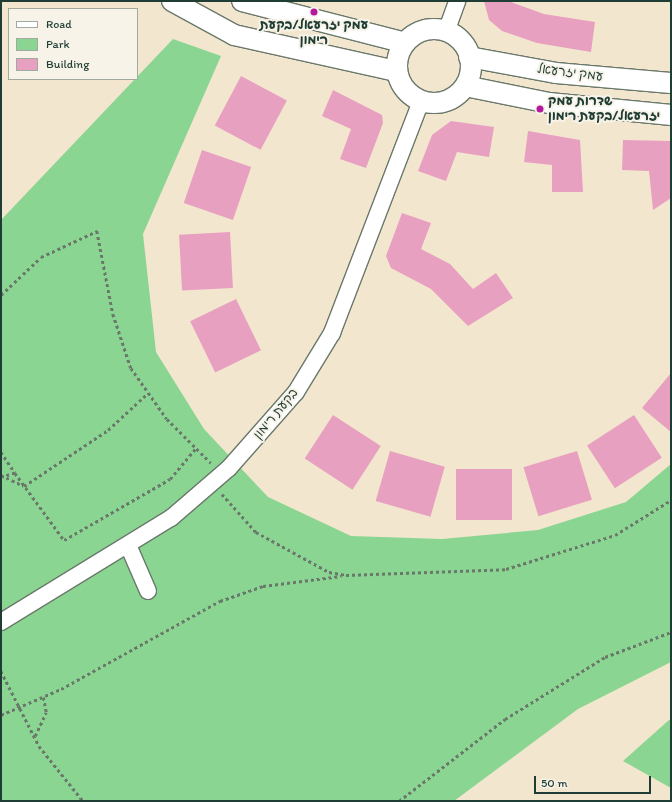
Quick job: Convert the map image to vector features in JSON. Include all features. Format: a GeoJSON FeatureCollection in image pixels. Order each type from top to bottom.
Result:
{"type":"FeatureCollection","features":[{"type":"Feature","properties":{"kind":"main road"},"geometry":{"type":"LineString","coordinates":[[172,1],[234,35],[397,71]]}},
{"type":"Feature","properties":{"kind":"main road"},"geometry":{"type":"LineString","coordinates":[[242,1],[405,43]]}},
{"type":"Feature","properties":{"kind":"main road"},"geometry":{"type":"LineString","coordinates":[[428,30],[446,32],[461,42],[469,57],[470,72],[465,86],[446,101],[421,101],[405,89],[397,71],[398,56],[405,43],[428,30]]}},
{"type":"Feature","properties":{"kind":"main road","name":"עמק יזרעאל"},"geometry":{"type":"LineString","coordinates":[[469,57],[556,73],[671,83]]}},
{"type":"Feature","properties":{"kind":"main road"},"geometry":{"type":"LineString","coordinates":[[465,86],[549,102],[671,116]]}},
{"type":"Feature","properties":{"kind":"street"},"geometry":{"type":"LineString","coordinates":[[446,32],[457,1]]}},
{"type":"Feature","properties":{"kind":"street","name":"בקעת רימון"},"geometry":{"type":"LineString","coordinates":[[1,622],[171,518],[217,479],[296,392],[332,333],[421,101]]}},
{"type":"Feature","properties":{"kind":"street"},"geometry":{"type":"LineString","coordinates":[[128,545],[148,591]]}},
{"type":"Feature","properties":{"kind":"path"},"geometry":{"type":"LineString","coordinates":[[1,295],[41,257],[96,231],[113,314],[130,368],[167,419],[217,469]]}},
{"type":"Feature","properties":{"kind":"path"},"geometry":{"type":"LineString","coordinates":[[24,486],[108,430],[148,393]]}},
{"type":"Feature","properties":{"kind":"path"},"geometry":{"type":"LineString","coordinates":[[1,452],[64,540],[170,479],[196,448]]}},
{"type":"Feature","properties":{"kind":"path"},"geometry":{"type":"LineString","coordinates":[[1,477],[15,473]]}},
{"type":"Feature","properties":{"kind":"path"},"geometry":{"type":"LineString","coordinates":[[1,477],[24,486]]}},
{"type":"Feature","properties":{"kind":"path"},"geometry":{"type":"LineString","coordinates":[[217,488],[256,532],[329,572],[346,575]]}},
{"type":"Feature","properties":{"kind":"path"},"geometry":{"type":"LineString","coordinates":[[1,715],[43,697],[220,601],[263,586],[346,575],[506,569],[615,535],[671,500]]}},
{"type":"Feature","properties":{"kind":"path"},"geometry":{"type":"LineString","coordinates":[[399,801],[505,719],[605,657],[671,632]]}},
{"type":"Feature","properties":{"kind":"path"},"geometry":{"type":"LineString","coordinates":[[1,671],[35,737],[83,801]]}},
{"type":"Feature","properties":{"kind":"path"},"geometry":{"type":"LineString","coordinates":[[35,737],[46,712],[43,697]]}},
{"type":"Feature","properties":{"kind":"green space"},"geometry":{"type":"Polygon","coordinates":[[[173,39],[221,56],[143,234],[156,352],[204,429],[268,497],[351,536],[442,539],[538,530],[626,502],[671,464],[671,662],[578,709],[454,801],[1,801],[1,220],[134,80],[138,80],[138,76],[173,39]]]}},
{"type":"Feature","properties":{"kind":"green space"},"geometry":{"type":"Polygon","coordinates":[[[669,720],[671,720],[671,788],[623,761],[669,720]]]}},
{"type":"Feature","properties":{"kind":"building"},"geometry":{"type":"Polygon","coordinates":[[[484,1],[508,1],[544,14],[595,22],[591,52],[537,43],[502,31],[489,20],[484,1]]]}},
{"type":"Feature","properties":{"kind":"building"},"geometry":{"type":"Polygon","coordinates":[[[241,76],[287,100],[261,150],[215,125],[241,76]]]}},
{"type":"Feature","properties":{"kind":"building"},"geometry":{"type":"Polygon","coordinates":[[[333,90],[382,115],[383,123],[366,168],[340,159],[351,129],[322,116],[333,90]]]}},
{"type":"Feature","properties":{"kind":"building"},"geometry":{"type":"Polygon","coordinates":[[[451,121],[494,127],[489,157],[457,152],[446,181],[418,171],[432,135],[451,121]]]}},
{"type":"Feature","properties":{"kind":"building"},"geometry":{"type":"Polygon","coordinates":[[[528,131],[580,140],[583,192],[552,192],[552,165],[524,162],[528,131]]]}},
{"type":"Feature","properties":{"kind":"building"},"geometry":{"type":"Polygon","coordinates":[[[623,140],[671,141],[671,198],[653,210],[649,171],[622,170],[623,140]]]}},
{"type":"Feature","properties":{"kind":"building"},"geometry":{"type":"Polygon","coordinates":[[[202,150],[251,167],[233,220],[184,203],[202,150]]]}},
{"type":"Feature","properties":{"kind":"building"},"geometry":{"type":"Polygon","coordinates":[[[402,213],[431,223],[421,249],[450,264],[473,289],[496,273],[513,298],[468,326],[431,289],[391,268],[386,256],[402,213]]]}},
{"type":"Feature","properties":{"kind":"building"},"geometry":{"type":"Polygon","coordinates":[[[230,232],[233,288],[182,291],[179,235],[230,232]]]}},
{"type":"Feature","properties":{"kind":"building"},"geometry":{"type":"Polygon","coordinates":[[[236,299],[261,350],[215,373],[190,321],[236,299]]]}},
{"type":"Feature","properties":{"kind":"building"},"geometry":{"type":"Polygon","coordinates":[[[671,373],[671,432],[642,408],[671,373]]]}},
{"type":"Feature","properties":{"kind":"building"},"geometry":{"type":"Polygon","coordinates":[[[333,415],[381,446],[352,490],[305,459],[333,415]]]}},
{"type":"Feature","properties":{"kind":"building"},"geometry":{"type":"Polygon","coordinates":[[[634,415],[662,458],[615,488],[587,445],[634,415]]]}},
{"type":"Feature","properties":{"kind":"building"},"geometry":{"type":"Polygon","coordinates":[[[390,451],[445,467],[430,517],[376,501],[390,451]]]}},
{"type":"Feature","properties":{"kind":"building"},"geometry":{"type":"Polygon","coordinates":[[[577,451],[592,500],[538,516],[523,467],[577,451]]]}},
{"type":"Feature","properties":{"kind":"building"},"geometry":{"type":"Polygon","coordinates":[[[456,469],[512,469],[512,520],[456,520],[456,469]]]}},
{"type":"Feature","properties":{"kind":"place","name":"עמק יזרעאל/בקעת רימון"},"geometry":{"type":"Point","coordinates":[314,12]}},
{"type":"Feature","properties":{"kind":"place","name":"שדרות עמק יזרעאל/בקעת רימון"},"geometry":{"type":"Point","coordinates":[540,109]}}]}
